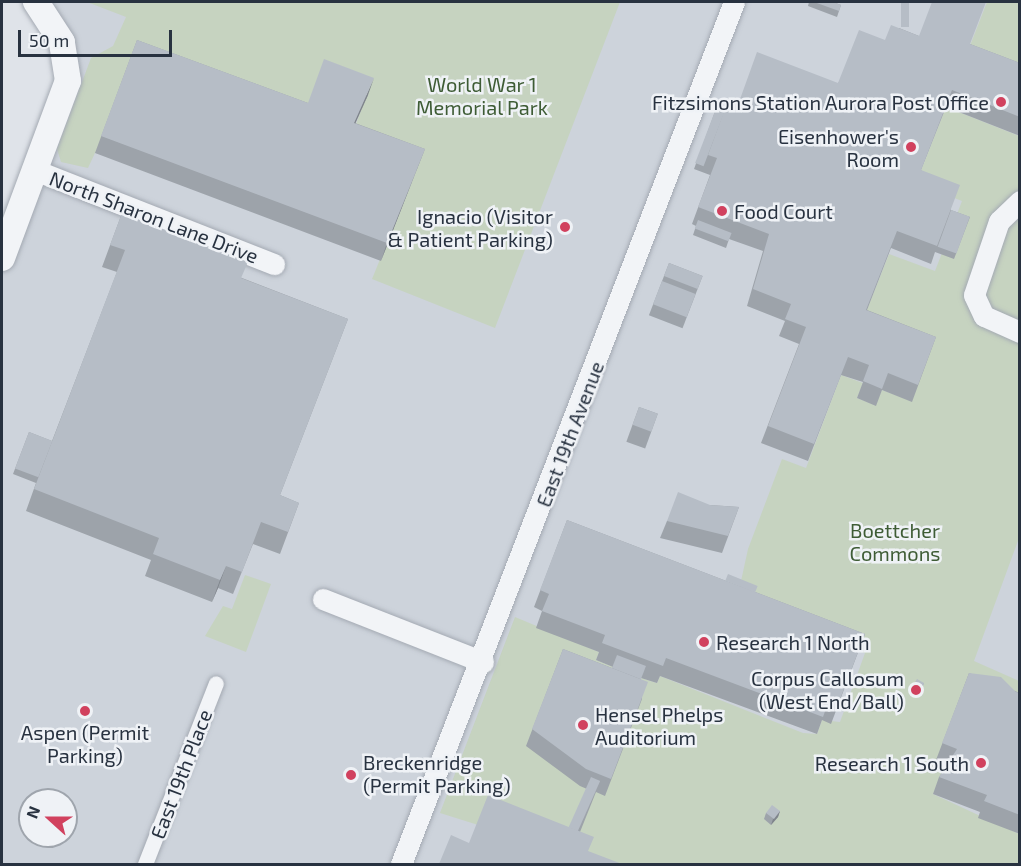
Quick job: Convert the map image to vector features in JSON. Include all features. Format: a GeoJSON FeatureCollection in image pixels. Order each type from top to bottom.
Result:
{"type":"FeatureCollection","features":[{"type":"Feature","properties":{"kind":"street"},"geometry":{"type":"LineString","coordinates":[[2,258],[69,72],[62,42],[36,2]]}},
{"type":"Feature","properties":{"kind":"street","name":"East 19th Avenue"},"geometry":{"type":"LineString","coordinates":[[401,864],[483,662],[734,2]]}},
{"type":"Feature","properties":{"kind":"street","name":"North Sharon Lane Drive"},"geometry":{"type":"LineString","coordinates":[[35,170],[274,264]]}},
{"type":"Feature","properties":{"kind":"street"},"geometry":{"type":"LineString","coordinates":[[1020,201],[999,221],[974,295],[984,316],[1020,332]]}},
{"type":"Feature","properties":{"kind":"street"},"geometry":{"type":"LineString","coordinates":[[323,599],[483,662]]}},
{"type":"Feature","properties":{"kind":"street","name":"East 19th Place"},"geometry":{"type":"LineString","coordinates":[[145,864],[216,683]]}},
{"type":"Feature","properties":{"kind":"shaded area"},"geometry":{"type":"Polygon","coordinates":[[[36,2],[1019,2],[1019,864],[2,864],[2,258],[68,81],[36,2]]]}},
{"type":"Feature","properties":{"kind":"green space","name":"World War 1 Memorial Park"},"geometry":{"type":"Polygon","coordinates":[[[87,2],[620,2],[495,328],[372,279],[418,166],[352,135],[367,94],[301,120],[95,153],[88,168],[61,162],[57,149],[91,58],[113,46],[126,17],[87,2]]]}},
{"type":"Feature","properties":{"kind":"green space"},"geometry":{"type":"Polygon","coordinates":[[[987,2],[1019,2],[1019,82],[964,61],[987,2]]]}},
{"type":"Feature","properties":{"kind":"green space","name":"Boettcher Commons"},"geometry":{"type":"Polygon","coordinates":[[[946,107],[1019,136],[1019,538],[974,661],[1019,681],[1019,712],[936,760],[950,766],[933,794],[1019,834],[1019,864],[571,864],[574,855],[440,813],[515,617],[599,652],[596,660],[613,667],[634,696],[641,678],[657,683],[660,676],[803,733],[817,734],[822,720],[840,722],[865,653],[736,604],[748,549],[782,459],[806,468],[841,375],[863,383],[857,398],[875,405],[882,390],[912,401],[860,327],[889,254],[935,271],[962,201],[916,183],[946,107]]]}},
{"type":"Feature","properties":{"kind":"green space"},"geometry":{"type":"Polygon","coordinates":[[[245,575],[271,584],[246,652],[205,636],[223,606],[232,609],[245,575]]]}},
{"type":"Feature","properties":{"kind":"building"},"geometry":{"type":"Polygon","coordinates":[[[814,2],[833,2],[841,5],[839,11],[814,2]]]}},
{"type":"Feature","properties":{"kind":"building"},"geometry":{"type":"Polygon","coordinates":[[[901,2],[909,2],[909,27],[901,27],[901,2]]]}},
{"type":"Feature","properties":{"kind":"building"},"geometry":{"type":"Polygon","coordinates":[[[932,2],[986,2],[970,44],[1020,63],[1020,117],[952,90],[921,170],[960,185],[937,246],[897,231],[866,310],[936,337],[918,385],[888,373],[882,389],[863,381],[869,365],[848,357],[814,444],[768,426],[806,327],[785,319],[791,304],[753,289],[769,234],[698,207],[717,158],[708,155],[729,98],[739,102],[757,52],[838,83],[859,30],[885,40],[891,25],[919,36],[932,2]]]}},
{"type":"Feature","properties":{"kind":"building"},"geometry":{"type":"Polygon","coordinates":[[[137,40],[308,103],[324,59],[374,78],[354,123],[425,149],[387,243],[101,136],[137,40]]]}},
{"type":"Feature","properties":{"kind":"building"},"geometry":{"type":"Polygon","coordinates":[[[717,106],[725,109],[704,166],[695,163],[717,106]]]}},
{"type":"Feature","properties":{"kind":"building"},"geometry":{"type":"Polygon","coordinates":[[[951,210],[970,217],[956,253],[938,247],[951,210]]]}},
{"type":"Feature","properties":{"kind":"building"},"geometry":{"type":"Polygon","coordinates":[[[122,213],[248,262],[241,278],[348,319],[280,495],[299,503],[288,532],[261,522],[242,572],[226,566],[220,580],[153,554],[159,538],[34,489],[125,250],[110,245],[122,213]]]}},
{"type":"Feature","properties":{"kind":"building"},"geometry":{"type":"Polygon","coordinates":[[[698,220],[732,233],[728,241],[695,228],[698,220]]]}},
{"type":"Feature","properties":{"kind":"building"},"geometry":{"type":"Polygon","coordinates":[[[669,263],[703,276],[698,289],[664,276],[669,263]]]}},
{"type":"Feature","properties":{"kind":"building"},"geometry":{"type":"Polygon","coordinates":[[[662,281],[696,294],[687,317],[653,304],[662,281]]]}},
{"type":"Feature","properties":{"kind":"building"},"geometry":{"type":"Polygon","coordinates":[[[639,407],[658,414],[651,432],[633,425],[639,407]]]}},
{"type":"Feature","properties":{"kind":"building"},"geometry":{"type":"Polygon","coordinates":[[[29,432],[52,441],[38,477],[15,468],[29,432]]]}},
{"type":"Feature","properties":{"kind":"building"},"geometry":{"type":"Polygon","coordinates":[[[678,492],[710,505],[739,507],[728,536],[667,521],[678,492]]]}},
{"type":"Feature","properties":{"kind":"building","name":"Research 1 North"},"geometry":{"type":"Polygon","coordinates":[[[567,520],[865,634],[837,707],[828,703],[823,717],[666,658],[663,666],[602,643],[605,635],[542,611],[549,594],[540,590],[567,520]]]}},
{"type":"Feature","properties":{"kind":"building"},"geometry":{"type":"Polygon","coordinates":[[[728,574],[758,586],[755,592],[725,580],[728,574]]]}},
{"type":"Feature","properties":{"kind":"building","name":"Hensel Phelps Auditorium"},"geometry":{"type":"Polygon","coordinates":[[[563,649],[648,682],[611,779],[586,769],[532,729],[563,649]]]}},
{"type":"Feature","properties":{"kind":"building"},"geometry":{"type":"Polygon","coordinates":[[[617,655],[646,666],[641,679],[612,668],[617,655]]]}},
{"type":"Feature","properties":{"kind":"building","name":"Research 1 South"},"geometry":{"type":"Polygon","coordinates":[[[969,673],[1001,677],[1016,692],[1020,693],[1020,815],[984,801],[987,795],[939,777],[957,749],[942,743],[969,673]]]}},
{"type":"Feature","properties":{"kind":"building"},"geometry":{"type":"Polygon","coordinates":[[[917,679],[924,683],[921,691],[912,687],[917,679]]]}},
{"type":"Feature","properties":{"kind":"building"},"geometry":{"type":"Polygon","coordinates":[[[591,777],[600,781],[578,831],[569,827],[591,777]]]}},
{"type":"Feature","properties":{"kind":"building"},"geometry":{"type":"Polygon","coordinates":[[[488,795],[594,837],[588,851],[622,864],[439,864],[451,835],[469,843],[488,795]]]}},
{"type":"Feature","properties":{"kind":"building"},"geometry":{"type":"Polygon","coordinates":[[[772,805],[780,811],[774,819],[766,813],[772,805]]]}},
{"type":"Feature","properties":{"kind":"place","name":"Fitzsimons Station Aurora Post Office"},"geometry":{"type":"Point","coordinates":[1001,102]}},
{"type":"Feature","properties":{"kind":"place","name":"Eisenhower's Room"},"geometry":{"type":"Point","coordinates":[911,147]}},
{"type":"Feature","properties":{"kind":"place","name":"Food Court"},"geometry":{"type":"Point","coordinates":[722,211]}},
{"type":"Feature","properties":{"kind":"place","name":"Ignacio (Visitor & Patient Parking)"},"geometry":{"type":"Point","coordinates":[565,227]}},
{"type":"Feature","properties":{"kind":"place","name":"Research 1 North"},"geometry":{"type":"Point","coordinates":[704,642]}},
{"type":"Feature","properties":{"kind":"place","name":"Corpus Callosum (West End/Ball)"},"geometry":{"type":"Point","coordinates":[916,690]}},
{"type":"Feature","properties":{"kind":"place","name":"Aspen (Permit Parking)"},"geometry":{"type":"Point","coordinates":[85,711]}},
{"type":"Feature","properties":{"kind":"place","name":"Hensel Phelps Auditorium"},"geometry":{"type":"Point","coordinates":[583,725]}},
{"type":"Feature","properties":{"kind":"place","name":"Research 1 South"},"geometry":{"type":"Point","coordinates":[981,763]}},
{"type":"Feature","properties":{"kind":"place","name":"Breckenridge (Permit Parking)"},"geometry":{"type":"Point","coordinates":[351,775]}}]}
